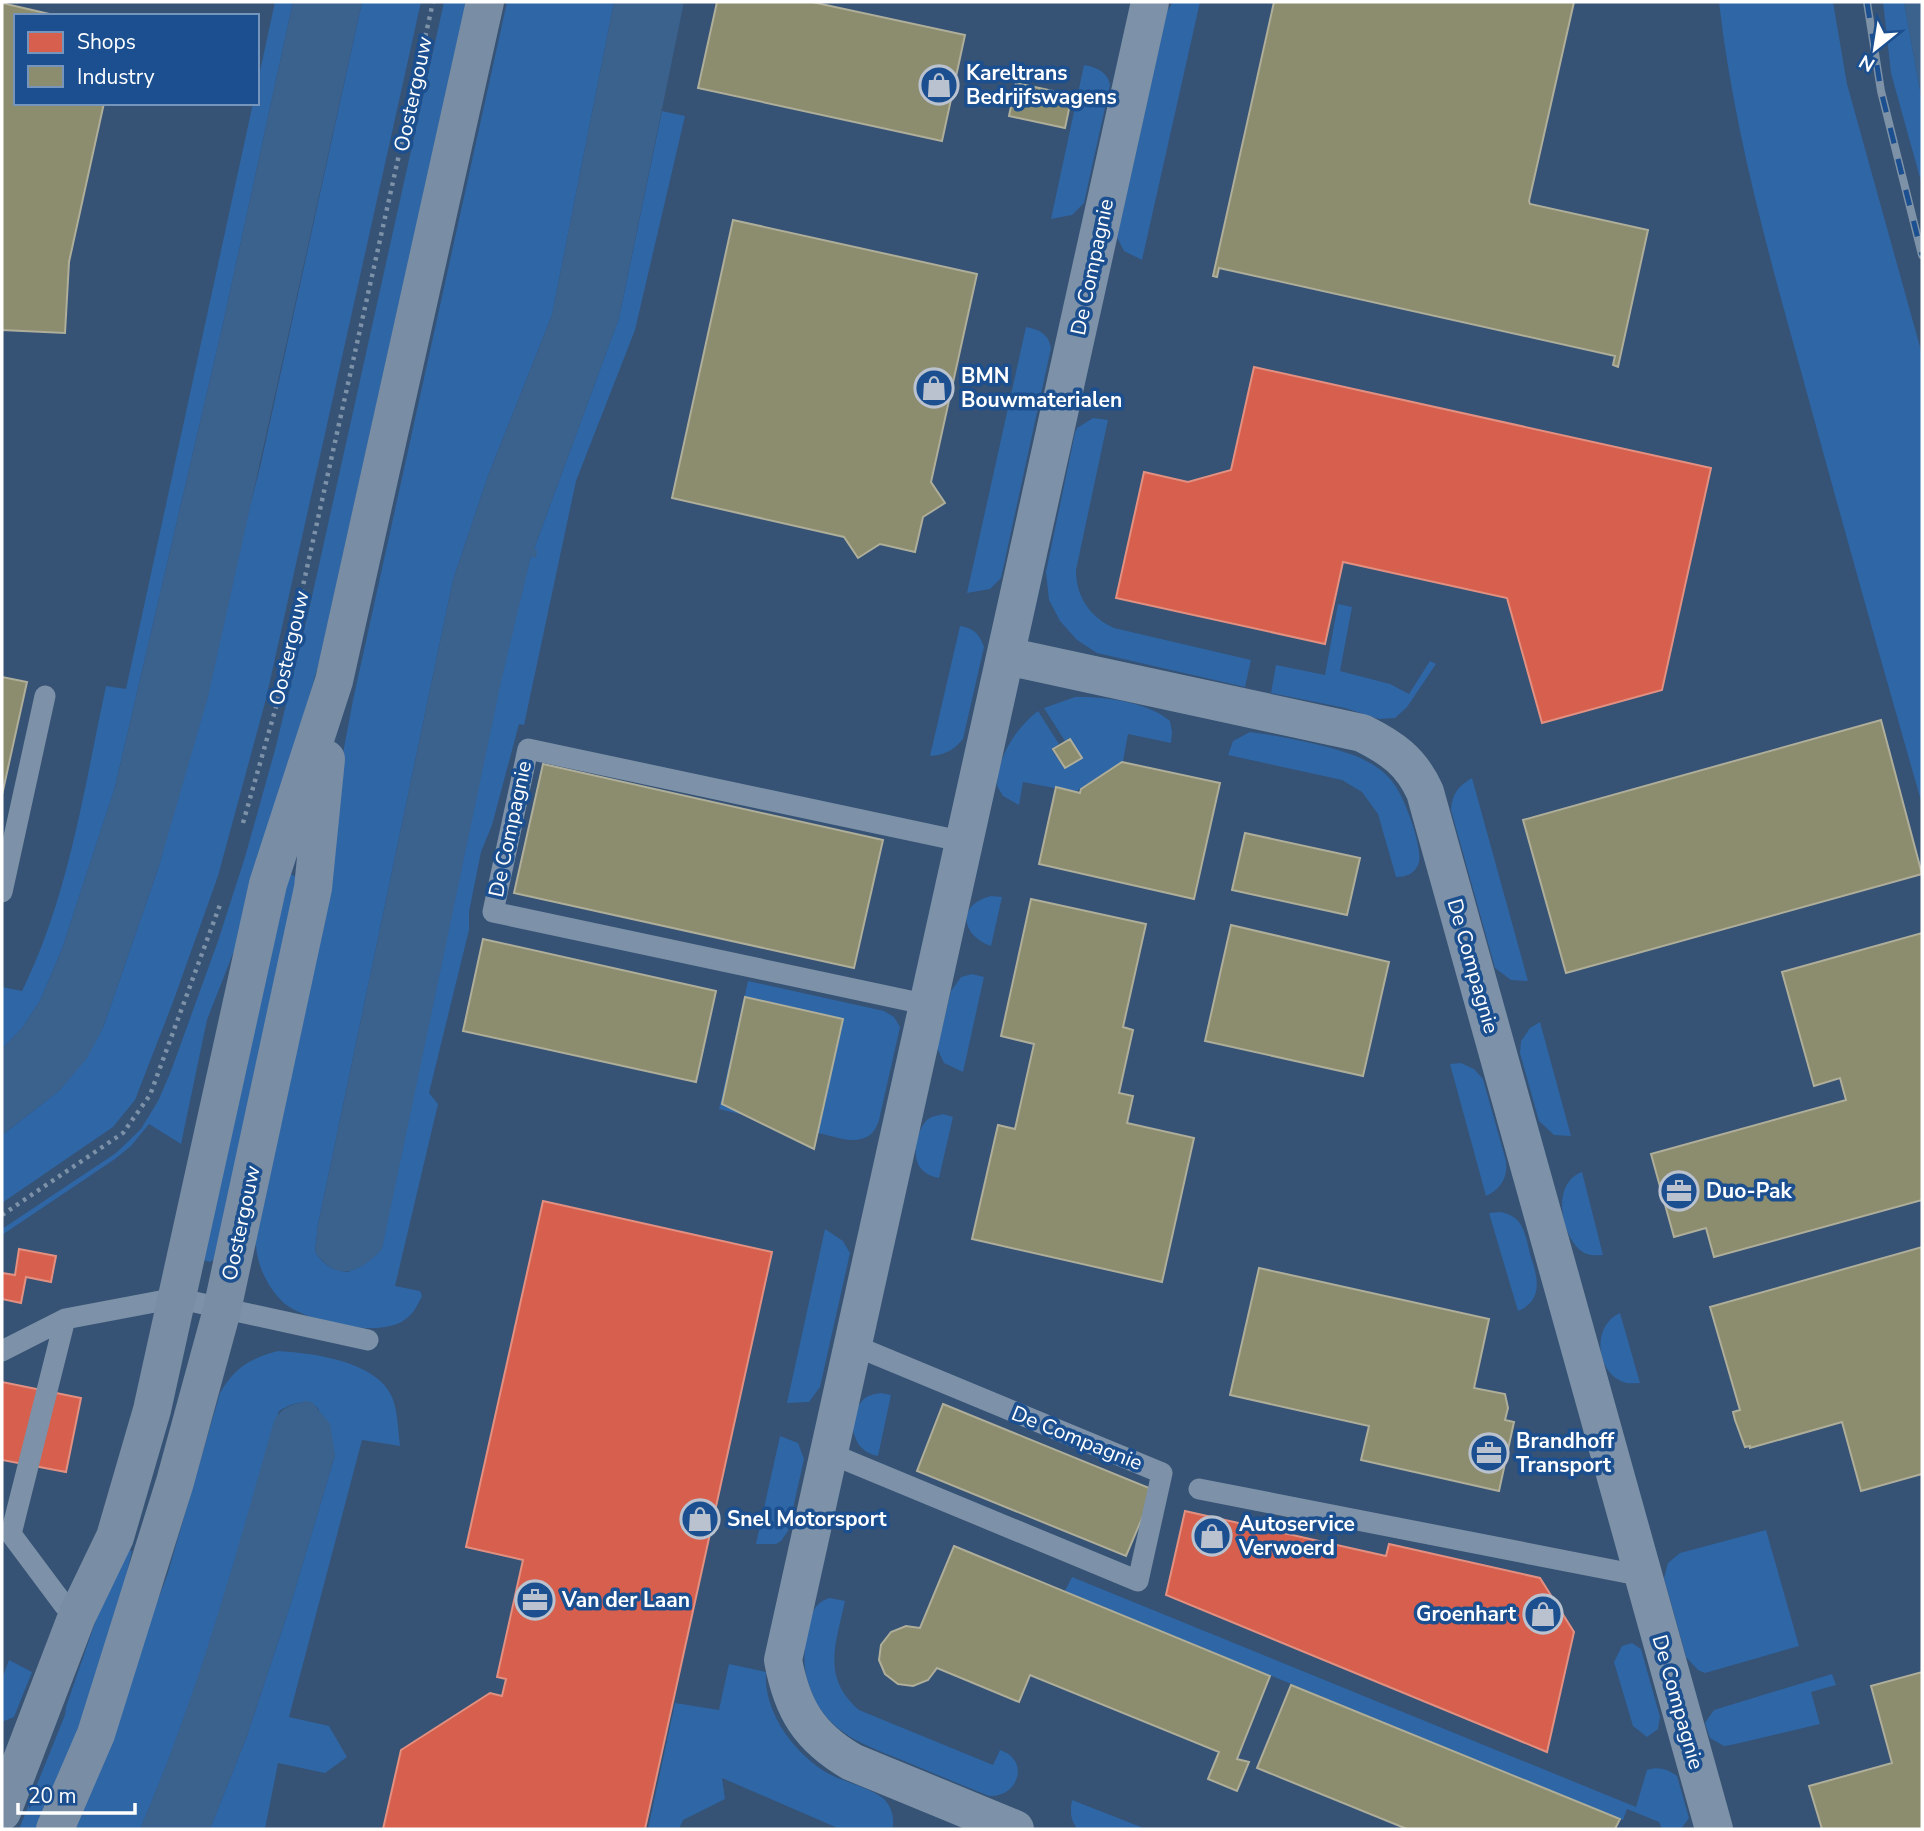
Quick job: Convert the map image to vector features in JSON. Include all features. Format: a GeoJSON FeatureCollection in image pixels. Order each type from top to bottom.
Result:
{"type":"FeatureCollection","features":[{"type":"Feature","properties":{"kind":"main road","name":"Oostergouw"},"geometry":{"type":"LineString","coordinates":[[2,1812],[77,1616],[115,1537],[152,1410],[268,884],[334,681],[485,2]]}},
{"type":"Feature","properties":{"kind":"main road","name":"Oostergouw"},"geometry":{"type":"LineString","coordinates":[[55,1829],[96,1734],[176,1482],[222,1310],[313,888],[334,681]]}},
{"type":"Feature","properties":{"kind":"street","name":"De Compagnie"},"geometry":{"type":"LineString","coordinates":[[1015,1829],[837,1754],[804,1721],[788,1690],[783,1660],[1150,2]]}},
{"type":"Feature","properties":{"kind":"street","name":"De Compagnie"},"geometry":{"type":"LineString","coordinates":[[1006,656],[1362,733],[1383,744],[1416,774],[1425,792],[1714,1829]]}},
{"type":"Feature","properties":{"kind":"lane"},"geometry":{"type":"LineString","coordinates":[[2,892],[45,696]]}},
{"type":"Feature","properties":{"kind":"lane","name":"De Compagnie"},"geometry":{"type":"LineString","coordinates":[[929,1005],[493,912],[528,749],[965,842]]}},
{"type":"Feature","properties":{"kind":"lane"},"geometry":{"type":"LineString","coordinates":[[2,1352],[65,1319],[176,1298]]}},
{"type":"Feature","properties":{"kind":"lane","name":"Oostergouw"},"geometry":{"type":"LineString","coordinates":[[176,1298],[222,1310]]}},
{"type":"Feature","properties":{"kind":"lane"},"geometry":{"type":"LineString","coordinates":[[222,1310],[368,1340]]}},
{"type":"Feature","properties":{"kind":"lane"},"geometry":{"type":"LineString","coordinates":[[2,1556],[11,1534],[65,1319]]}},
{"type":"Feature","properties":{"kind":"lane","name":"De Compagnie"},"geometry":{"type":"LineString","coordinates":[[829,1453],[1138,1581],[1162,1473],[853,1345]]}},
{"type":"Feature","properties":{"kind":"lane"},"geometry":{"type":"LineString","coordinates":[[1199,1489],[1643,1576]]}},
{"type":"Feature","properties":{"kind":"lane"},"geometry":{"type":"LineString","coordinates":[[11,1534],[64,1605],[77,1616]]}},
{"type":"Feature","properties":{"kind":"path","name":"Oostergouw"},"geometry":{"type":"LineString","coordinates":[[243,825],[279,693],[433,2]]}},
{"type":"Feature","properties":{"kind":"path"},"geometry":{"type":"LineString","coordinates":[[2,1215],[123,1133],[150,1095],[224,891]]}},
{"type":"Feature","properties":{"kind":"shaded area"},"geometry":{"type":"Polygon","coordinates":[[[275,2],[293,2],[223,324],[115,787],[62,949],[40,1001],[22,1028],[2,1049],[2,987],[22,991],[38,955],[52,918],[73,841],[106,686],[126,689],[253,105],[259,105],[259,76],[275,2]]]}},
{"type":"Feature","properties":{"kind":"shaded area"},"geometry":{"type":"Polygon","coordinates":[[[293,2],[362,2],[208,697],[159,866],[103,1028],[87,1058],[60,1090],[2,1135],[2,1049],[22,1028],[40,1001],[62,949],[115,787],[223,324],[293,2]]]}},
{"type":"Feature","properties":{"kind":"shaded area"},"geometry":{"type":"Polygon","coordinates":[[[362,2],[421,2],[266,699],[218,876],[135,1100],[113,1127],[2,1203],[2,1135],[60,1090],[103,1028],[159,866],[261,463],[362,2]]]}},
{"type":"Feature","properties":{"kind":"shaded area"},"geometry":{"type":"Polygon","coordinates":[[[444,2],[466,2],[319,662],[248,915],[207,1020],[181,1144],[149,1124],[131,1146],[115,1159],[2,1235],[2,1229],[116,1153],[141,1129],[158,1101],[171,1071],[218,941],[275,750],[311,601],[444,2]]]}},
{"type":"Feature","properties":{"kind":"shaded area"},"geometry":{"type":"Polygon","coordinates":[[[507,2],[614,2],[552,315],[488,476],[453,580],[318,1225],[315,1252],[333,1269],[349,1272],[531,556],[535,557],[534,549],[619,318],[662,111],[685,116],[635,330],[576,481],[524,725],[519,724],[492,825],[481,852],[469,912],[469,930],[429,1093],[438,1104],[395,1286],[420,1291],[422,1296],[412,1314],[396,1324],[381,1328],[346,1326],[296,1311],[278,1297],[264,1276],[259,1261],[255,1222],[353,700],[507,2]]]}},
{"type":"Feature","properties":{"kind":"shaded area"},"geometry":{"type":"Polygon","coordinates":[[[614,2],[684,2],[619,318],[534,549],[537,550],[536,558],[531,556],[501,682],[382,1249],[357,1269],[340,1271],[323,1262],[315,1252],[318,1225],[453,580],[488,476],[552,315],[614,2]]]}},
{"type":"Feature","properties":{"kind":"shaded area"},"geometry":{"type":"Polygon","coordinates":[[[1173,2],[1200,2],[1142,260],[1124,251],[1117,237],[1167,11],[1173,2]]]}},
{"type":"Feature","properties":{"kind":"shaded area"},"geometry":{"type":"Polygon","coordinates":[[[1719,2],[1833,2],[1847,84],[1922,354],[1922,804],[1763,230],[1733,94],[1719,2]]]}},
{"type":"Feature","properties":{"kind":"shaded area"},"geometry":{"type":"Polygon","coordinates":[[[1883,2],[1904,2],[1922,101],[1922,185],[1891,73],[1883,2]]]}},
{"type":"Feature","properties":{"kind":"shaded area"},"geometry":{"type":"Polygon","coordinates":[[[1904,2],[1922,2],[1922,101],[1904,2]]]}},
{"type":"Feature","properties":{"kind":"shaded area"},"geometry":{"type":"Polygon","coordinates":[[[1084,65],[1101,71],[1110,85],[1084,203],[1072,215],[1051,219],[1084,65]]]}},
{"type":"Feature","properties":{"kind":"shaded area"},"geometry":{"type":"Polygon","coordinates":[[[1026,327],[1042,333],[1051,348],[1001,578],[990,589],[967,593],[1026,327]]]}},
{"type":"Feature","properties":{"kind":"shaded area"},"geometry":{"type":"Polygon","coordinates":[[[1093,418],[1108,420],[1076,570],[1079,589],[1086,605],[1098,618],[1114,628],[1251,660],[1245,687],[1097,653],[1077,640],[1060,621],[1049,600],[1046,572],[1075,433],[1077,428],[1093,418]]]}},
{"type":"Feature","properties":{"kind":"shaded area"},"geometry":{"type":"Polygon","coordinates":[[[1338,604],[1352,607],[1340,671],[1390,684],[1409,694],[1430,661],[1436,664],[1407,707],[1395,718],[1379,719],[1345,708],[1271,693],[1276,665],[1325,675],[1338,604]]]}},
{"type":"Feature","properties":{"kind":"shaded area"},"geometry":{"type":"Polygon","coordinates":[[[960,626],[976,633],[984,647],[963,739],[949,751],[930,756],[960,626]]]}},
{"type":"Feature","properties":{"kind":"shaded area"},"geometry":{"type":"Polygon","coordinates":[[[1075,697],[1112,699],[1161,714],[1170,721],[1171,743],[1128,734],[1123,761],[1075,792],[1023,782],[1019,805],[1003,796],[997,786],[1004,754],[1022,726],[1038,711],[1059,744],[1052,750],[1064,768],[1082,758],[1070,738],[1065,741],[1044,708],[1075,697]]]}},
{"type":"Feature","properties":{"kind":"shaded area"},"geometry":{"type":"Polygon","coordinates":[[[1250,732],[1345,752],[1383,772],[1398,790],[1408,811],[1419,849],[1418,865],[1414,871],[1406,876],[1396,877],[1378,814],[1362,792],[1342,780],[1228,755],[1233,741],[1250,732]]]}},
{"type":"Feature","properties":{"kind":"shaded area"},"geometry":{"type":"Polygon","coordinates":[[[1472,778],[1528,981],[1511,980],[1495,968],[1451,810],[1457,791],[1472,778]]]}},
{"type":"Feature","properties":{"kind":"shaded area"},"geometry":{"type":"Polygon","coordinates":[[[288,873],[299,878],[215,1259],[210,1262],[203,1260],[288,873]]]}},
{"type":"Feature","properties":{"kind":"shaded area"},"geometry":{"type":"Polygon","coordinates":[[[991,896],[1002,897],[991,946],[973,935],[967,920],[972,906],[991,896]]]}},
{"type":"Feature","properties":{"kind":"shaded area"},"geometry":{"type":"Polygon","coordinates":[[[972,974],[984,977],[963,1072],[944,1063],[937,1048],[951,991],[961,977],[972,974]]]}},
{"type":"Feature","properties":{"kind":"shaded area"},"geometry":{"type":"Polygon","coordinates":[[[748,981],[884,1011],[894,1017],[900,1027],[879,1120],[870,1135],[856,1140],[843,1139],[719,1109],[748,981]]]}},
{"type":"Feature","properties":{"kind":"shaded area"},"geometry":{"type":"Polygon","coordinates":[[[1540,1022],[1571,1136],[1554,1135],[1539,1121],[1520,1053],[1521,1041],[1530,1028],[1540,1022]]]}},
{"type":"Feature","properties":{"kind":"shaded area"},"geometry":{"type":"Polygon","coordinates":[[[1461,1063],[1474,1069],[1483,1079],[1506,1161],[1502,1182],[1486,1196],[1450,1064],[1461,1063]]]}},
{"type":"Feature","properties":{"kind":"shaded area"},"geometry":{"type":"Polygon","coordinates":[[[943,1114],[953,1117],[939,1178],[922,1170],[917,1160],[916,1148],[919,1132],[925,1122],[943,1114]]]}},
{"type":"Feature","properties":{"kind":"shaded area"},"geometry":{"type":"Polygon","coordinates":[[[1582,1172],[1603,1255],[1589,1255],[1578,1248],[1566,1227],[1562,1201],[1565,1189],[1571,1179],[1582,1172]]]}},
{"type":"Feature","properties":{"kind":"shaded area"},"geometry":{"type":"Polygon","coordinates":[[[1500,1212],[1512,1216],[1522,1227],[1536,1278],[1536,1294],[1527,1306],[1518,1311],[1489,1213],[1500,1212]]]}},
{"type":"Feature","properties":{"kind":"shaded area"},"geometry":{"type":"Polygon","coordinates":[[[825,1229],[843,1241],[850,1253],[820,1387],[809,1402],[787,1403],[825,1229]]]}},
{"type":"Feature","properties":{"kind":"shaded area"},"geometry":{"type":"Polygon","coordinates":[[[1620,1313],[1640,1383],[1625,1383],[1614,1376],[1602,1358],[1601,1337],[1605,1327],[1620,1313]]]}},
{"type":"Feature","properties":{"kind":"shaded area"},"geometry":{"type":"Polygon","coordinates":[[[278,1351],[342,1361],[373,1375],[392,1397],[397,1415],[400,1446],[362,1440],[289,1717],[329,1726],[347,1757],[325,1773],[278,1763],[265,1829],[210,1829],[247,1736],[291,1603],[335,1455],[318,1408],[308,1403],[298,1403],[279,1411],[199,1675],[140,1829],[69,1829],[167,1576],[220,1393],[244,1365],[278,1351]]]}},
{"type":"Feature","properties":{"kind":"shaded area"},"geometry":{"type":"Polygon","coordinates":[[[881,1393],[891,1395],[878,1456],[861,1447],[856,1440],[853,1423],[859,1405],[865,1398],[881,1393]]]}},
{"type":"Feature","properties":{"kind":"shaded area"},"geometry":{"type":"Polygon","coordinates":[[[306,1401],[312,1402],[330,1424],[335,1455],[291,1603],[247,1736],[210,1829],[140,1829],[161,1780],[197,1679],[274,1421],[287,1407],[306,1401]]]}},
{"type":"Feature","properties":{"kind":"shaded area"},"geometry":{"type":"Polygon","coordinates":[[[780,1436],[798,1443],[804,1459],[788,1531],[776,1544],[756,1544],[780,1436]]]}},
{"type":"Feature","properties":{"kind":"shaded area"},"geometry":{"type":"Polygon","coordinates":[[[1766,1530],[1799,1646],[1705,1673],[1698,1670],[1686,1657],[1664,1578],[1668,1563],[1680,1553],[1766,1530]]]}},
{"type":"Feature","properties":{"kind":"shaded area"},"geometry":{"type":"Polygon","coordinates":[[[121,1547],[132,1551],[101,1682],[44,1829],[19,1829],[65,1715],[121,1547]]]}},
{"type":"Feature","properties":{"kind":"shaded area"},"geometry":{"type":"Polygon","coordinates":[[[1072,1577],[1636,1807],[1647,1770],[1666,1770],[1677,1776],[1689,1818],[1681,1829],[1662,1829],[1659,1822],[1627,1809],[1623,1820],[1065,1591],[1072,1577]]]}},
{"type":"Feature","properties":{"kind":"shaded area"},"geometry":{"type":"Polygon","coordinates":[[[830,1598],[845,1601],[834,1659],[835,1672],[847,1698],[859,1710],[993,1765],[1000,1750],[1010,1755],[1018,1769],[1013,1785],[1007,1791],[989,1796],[959,1784],[864,1744],[826,1717],[808,1682],[805,1653],[812,1614],[818,1604],[830,1598]]]}},
{"type":"Feature","properties":{"kind":"shaded area"},"geometry":{"type":"Polygon","coordinates":[[[1632,1643],[1641,1649],[1660,1717],[1658,1729],[1647,1737],[1633,1726],[1614,1662],[1622,1646],[1632,1643]]]}},
{"type":"Feature","properties":{"kind":"shaded area"},"geometry":{"type":"Polygon","coordinates":[[[9,1660],[32,1672],[14,1717],[2,1722],[2,1679],[9,1660]]]}},
{"type":"Feature","properties":{"kind":"shaded area"},"geometry":{"type":"Polygon","coordinates":[[[729,1664],[766,1672],[770,1702],[793,1744],[816,1766],[829,1774],[868,1789],[884,1799],[893,1815],[892,1829],[840,1829],[722,1778],[725,1799],[683,1820],[679,1829],[648,1829],[675,1703],[719,1710],[729,1664]]]}},
{"type":"Feature","properties":{"kind":"shaded area"},"geometry":{"type":"Polygon","coordinates":[[[1832,1674],[1836,1685],[1811,1692],[1820,1724],[1724,1746],[1710,1738],[1705,1723],[1714,1710],[1832,1674]]]}},
{"type":"Feature","properties":{"kind":"shaded area"},"geometry":{"type":"Polygon","coordinates":[[[1072,1800],[1146,1829],[1078,1829],[1071,1815],[1072,1800]]]}},
{"type":"Feature","properties":{"kind":"building: Shops"},"geometry":{"type":"Polygon","coordinates":[[[1254,367],[1711,468],[1662,690],[1542,723],[1507,598],[1343,562],[1325,644],[1116,598],[1144,472],[1188,482],[1231,470],[1254,367]]]}},
{"type":"Feature","properties":{"kind":"building: Shops"},"geometry":{"type":"Polygon","coordinates":[[[543,1201],[772,1252],[645,1829],[383,1829],[401,1750],[490,1693],[502,1696],[506,1679],[497,1677],[523,1560],[466,1547],[543,1201]]]}},
{"type":"Feature","properties":{"kind":"building: Shops"},"geometry":{"type":"Polygon","coordinates":[[[19,1249],[56,1256],[51,1282],[26,1277],[21,1303],[2,1299],[2,1273],[15,1275],[19,1249]]]}},
{"type":"Feature","properties":{"kind":"building: Shops"},"geometry":{"type":"Polygon","coordinates":[[[2,1382],[81,1398],[66,1472],[2,1460],[2,1382]]]}},
{"type":"Feature","properties":{"kind":"building: Shops"},"geometry":{"type":"Polygon","coordinates":[[[1185,1511],[1386,1556],[1389,1544],[1540,1578],[1574,1632],[1547,1752],[1166,1595],[1185,1511]]]}},
{"type":"Feature","properties":{"kind":"building: Industry"},"geometry":{"type":"Polygon","coordinates":[[[717,2],[812,2],[965,35],[942,141],[698,88],[717,2]]]}},
{"type":"Feature","properties":{"kind":"building: Industry"},"geometry":{"type":"Polygon","coordinates":[[[1274,2],[1574,2],[1529,201],[1530,204],[1648,230],[1618,367],[1613,365],[1615,356],[1219,268],[1217,277],[1213,276],[1274,2]]]}},
{"type":"Feature","properties":{"kind":"building: Industry"},"geometry":{"type":"Polygon","coordinates":[[[2,3],[49,14],[14,14],[14,105],[104,105],[69,262],[65,333],[2,330],[2,3]]]}},
{"type":"Feature","properties":{"kind":"building: Industry"},"geometry":{"type":"Polygon","coordinates":[[[1016,83],[1072,95],[1065,128],[1009,116],[1016,83]]]}},
{"type":"Feature","properties":{"kind":"building: Industry"},"geometry":{"type":"Polygon","coordinates":[[[733,220],[977,274],[931,482],[945,503],[923,517],[915,552],[880,544],[858,558],[844,537],[672,498],[733,220]]]}},
{"type":"Feature","properties":{"kind":"building: Industry"},"geometry":{"type":"Polygon","coordinates":[[[2,677],[27,682],[2,795],[2,677]]]}},
{"type":"Feature","properties":{"kind":"building: Industry"},"geometry":{"type":"Polygon","coordinates":[[[1881,720],[1922,874],[1566,973],[1523,820],[1881,720]]]}},
{"type":"Feature","properties":{"kind":"building: Industry"},"geometry":{"type":"Polygon","coordinates":[[[1070,739],[1082,758],[1065,768],[1053,749],[1070,739]]]}},
{"type":"Feature","properties":{"kind":"building: Industry"},"geometry":{"type":"Polygon","coordinates":[[[1122,762],[1220,783],[1194,899],[1039,864],[1056,787],[1080,793],[1081,789],[1122,762]]]}},
{"type":"Feature","properties":{"kind":"building: Industry"},"geometry":{"type":"Polygon","coordinates":[[[543,764],[883,840],[854,968],[514,893],[543,764]]]}},
{"type":"Feature","properties":{"kind":"building: Industry"},"geometry":{"type":"Polygon","coordinates":[[[1245,833],[1360,858],[1347,915],[1232,890],[1245,833]]]}},
{"type":"Feature","properties":{"kind":"building: Industry"},"geometry":{"type":"Polygon","coordinates":[[[1031,899],[1146,924],[1123,1027],[1133,1030],[1119,1093],[1133,1096],[1127,1123],[1194,1138],[1162,1282],[972,1239],[998,1125],[1015,1129],[1034,1044],[1001,1036],[1031,899]]]}},
{"type":"Feature","properties":{"kind":"building: Industry"},"geometry":{"type":"Polygon","coordinates":[[[1231,925],[1389,962],[1363,1076],[1205,1041],[1231,925]]]}},
{"type":"Feature","properties":{"kind":"building: Industry"},"geometry":{"type":"Polygon","coordinates":[[[1922,933],[1922,1200],[1714,1257],[1706,1228],[1674,1237],[1651,1154],[1846,1100],[1840,1078],[1814,1086],[1782,972],[1922,933]]]}},
{"type":"Feature","properties":{"kind":"building: Industry"},"geometry":{"type":"Polygon","coordinates":[[[483,939],[716,991],[696,1082],[463,1031],[483,939]]]}},
{"type":"Feature","properties":{"kind":"building: Industry"},"geometry":{"type":"Polygon","coordinates":[[[745,997],[843,1019],[814,1149],[722,1104],[745,997]]]}},
{"type":"Feature","properties":{"kind":"building: Industry"},"geometry":{"type":"Polygon","coordinates":[[[1922,1247],[1922,1474],[1861,1491],[1842,1422],[1750,1448],[1745,1447],[1733,1412],[1740,1410],[1710,1307],[1922,1247]]]}},
{"type":"Feature","properties":{"kind":"building: Industry"},"geometry":{"type":"Polygon","coordinates":[[[1259,1268],[1489,1319],[1474,1388],[1505,1394],[1508,1408],[1505,1420],[1514,1422],[1499,1491],[1361,1460],[1369,1426],[1230,1395],[1259,1268]]]}},
{"type":"Feature","properties":{"kind":"building: Industry"},"geometry":{"type":"Polygon","coordinates":[[[943,1404],[1154,1490],[1126,1556],[917,1471],[943,1404]]]}},
{"type":"Feature","properties":{"kind":"building: Industry"},"geometry":{"type":"Polygon","coordinates":[[[954,1546],[1270,1676],[1237,1759],[1249,1762],[1237,1791],[1208,1779],[1219,1752],[1030,1675],[1019,1702],[937,1668],[928,1680],[913,1686],[898,1684],[885,1674],[879,1660],[881,1645],[891,1632],[906,1626],[920,1628],[954,1546]]]}},
{"type":"Feature","properties":{"kind":"building: Industry"},"geometry":{"type":"Polygon","coordinates":[[[1922,1672],[1922,1829],[1822,1829],[1809,1786],[1892,1763],[1871,1686],[1922,1672]]]}},
{"type":"Feature","properties":{"kind":"building: Industry"},"geometry":{"type":"Polygon","coordinates":[[[1291,1685],[1620,1819],[1615,1829],[1407,1829],[1257,1768],[1291,1685]]]}},
{"type":"Feature","properties":{"kind":"railway"},"geometry":{"type":"LineString","coordinates":[[1867,2],[1881,91],[1922,255]]}},
{"type":"Feature","properties":{"kind":"place","name":"Kareltrans Bedrijfswagens"},"geometry":{"type":"Point","coordinates":[939,85]}},
{"type":"Feature","properties":{"kind":"place","name":"BMN Bouwmaterialen"},"geometry":{"type":"Point","coordinates":[934,388]}},
{"type":"Feature","properties":{"kind":"place","name":"Duo-Pak"},"geometry":{"type":"Point","coordinates":[1679,1191]}},
{"type":"Feature","properties":{"kind":"place","name":"Brandhoff Transport"},"geometry":{"type":"Point","coordinates":[1489,1453]}},
{"type":"Feature","properties":{"kind":"place","name":"Snel Motorsport"},"geometry":{"type":"Point","coordinates":[700,1519]}},
{"type":"Feature","properties":{"kind":"place","name":"Autoservice Verwoerd"},"geometry":{"type":"Point","coordinates":[1212,1536]}},
{"type":"Feature","properties":{"kind":"place","name":"Van der Laan"},"geometry":{"type":"Point","coordinates":[535,1600]}},
{"type":"Feature","properties":{"kind":"place","name":"Groenhart"},"geometry":{"type":"Point","coordinates":[1543,1614]}}]}
